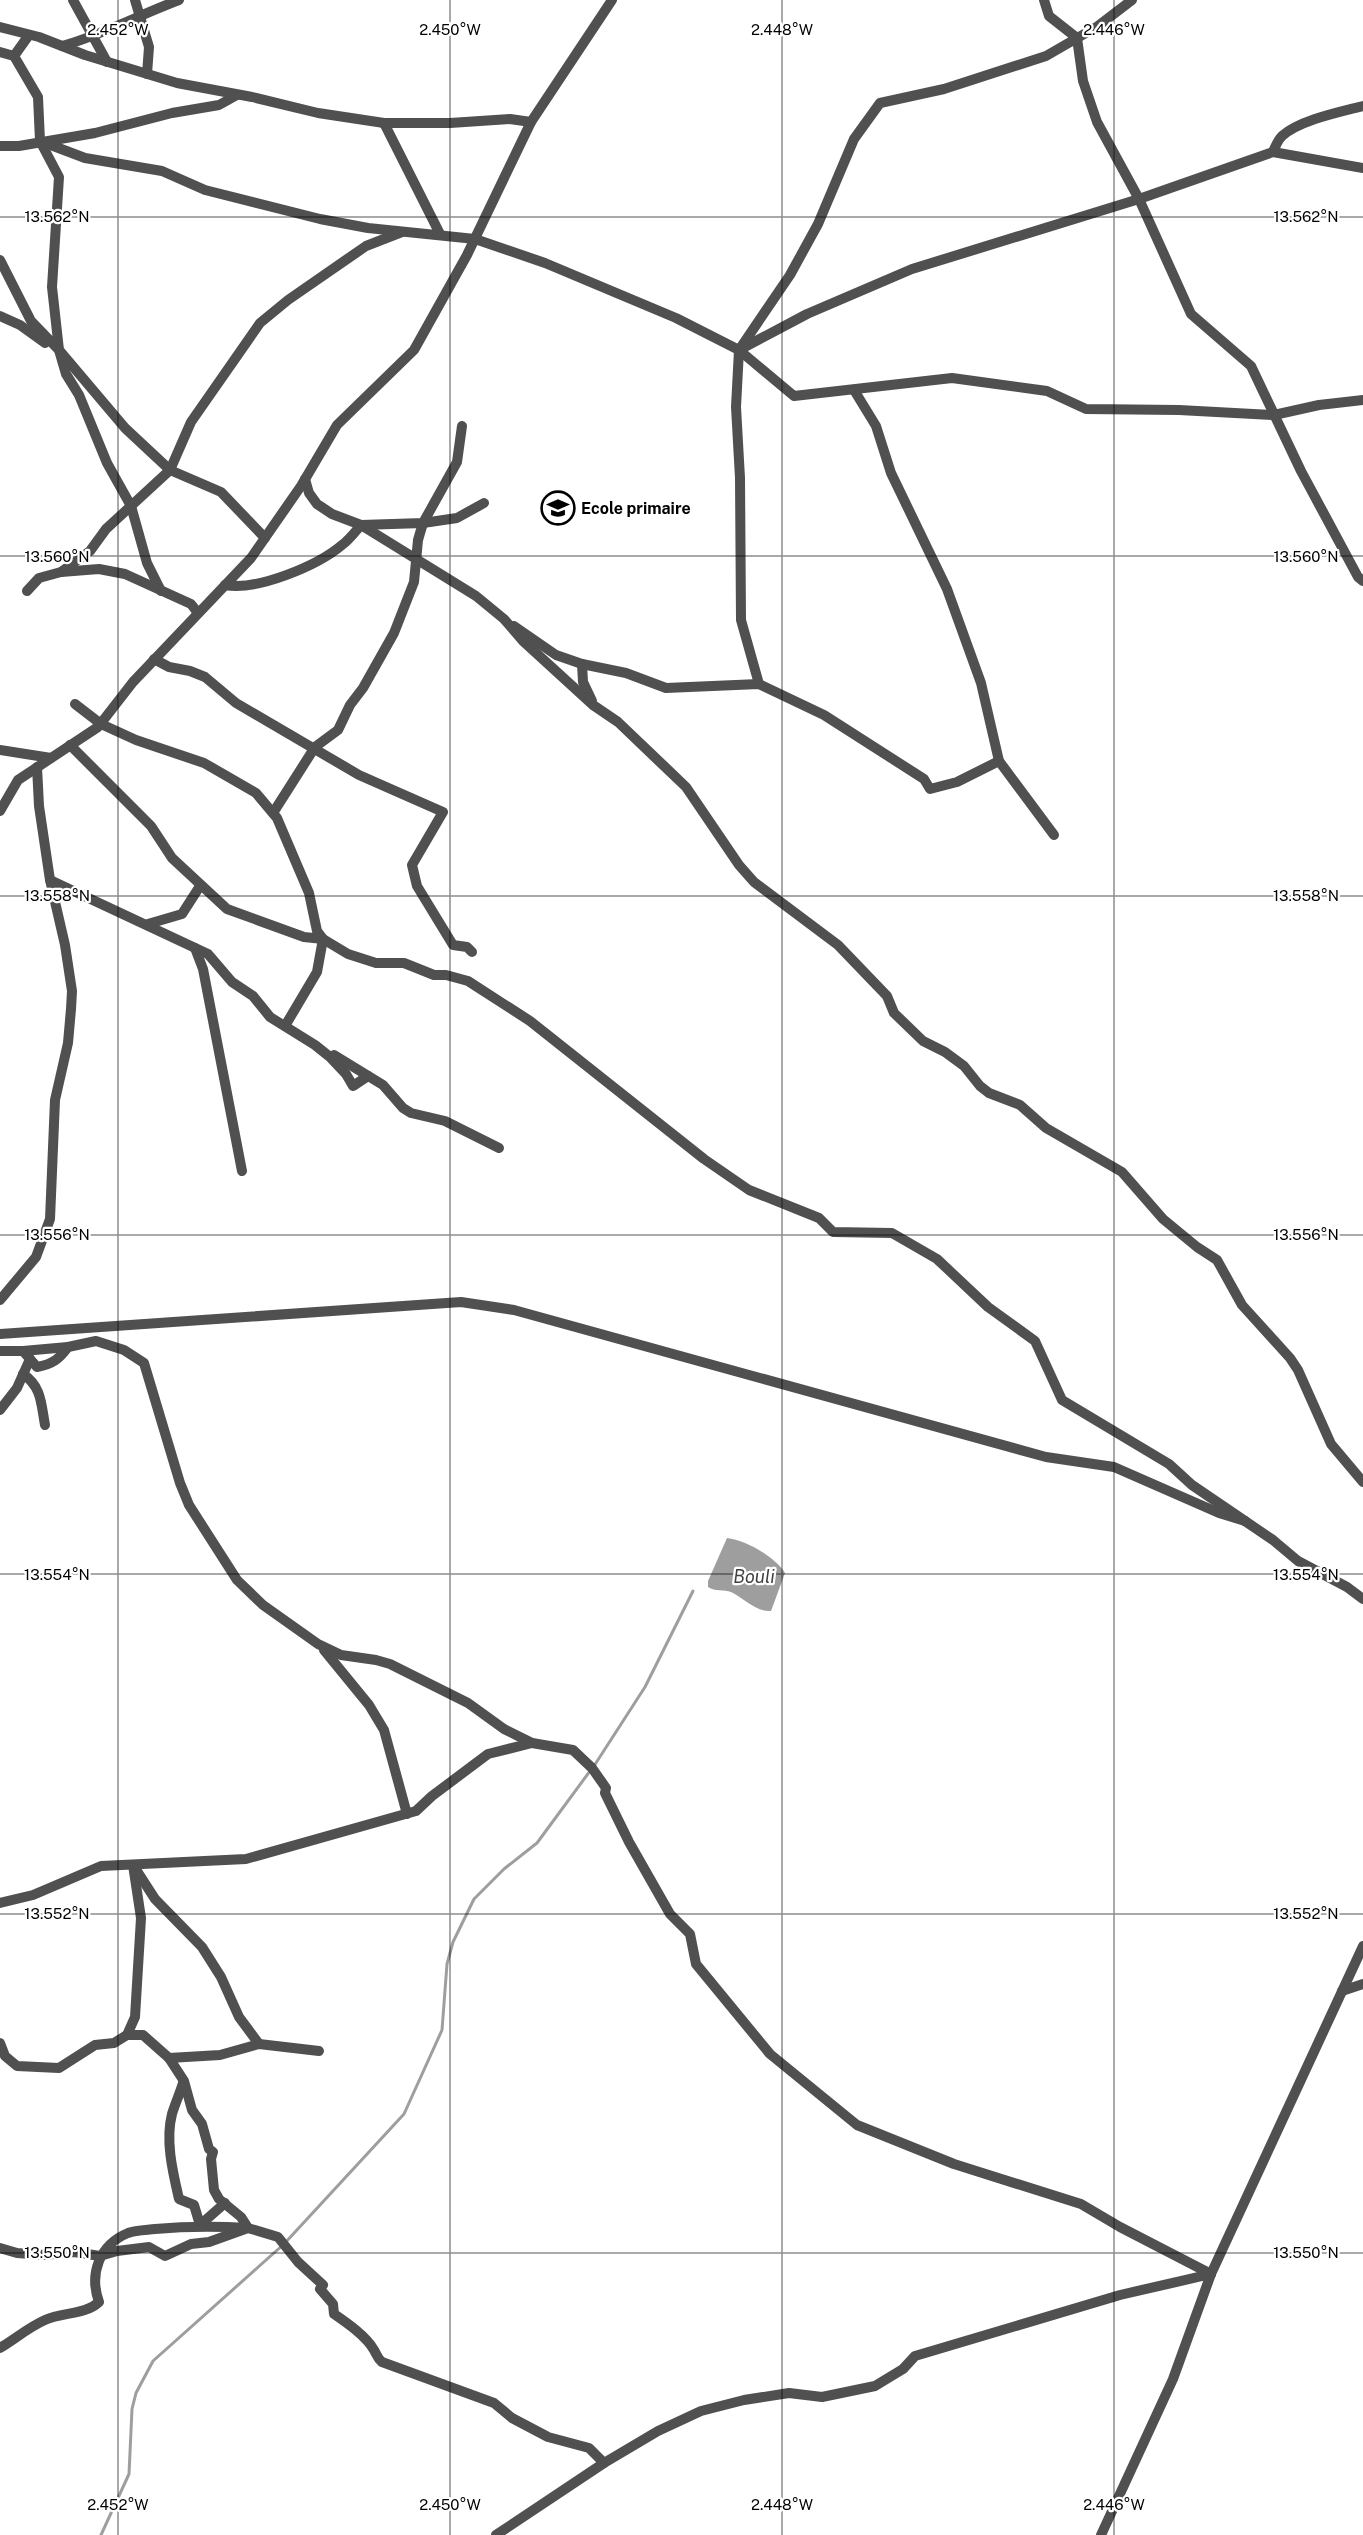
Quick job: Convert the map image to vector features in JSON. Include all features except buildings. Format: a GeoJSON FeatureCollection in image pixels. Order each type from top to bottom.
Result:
{"type":"FeatureCollection","features":[{"type":"Feature","properties":{"kind":"street"},"geometry":{"type":"LineString","coordinates":[[73,0],[107,62]]}},
{"type":"Feature","properties":{"kind":"street"},"geometry":{"type":"LineString","coordinates":[[135,0],[149,47],[147,74]]}},
{"type":"Feature","properties":{"kind":"street"},"geometry":{"type":"LineString","coordinates":[[61,46],[95,37],[140,15],[179,0]]}},
{"type":"Feature","properties":{"kind":"street"},"geometry":{"type":"LineString","coordinates":[[0,811],[18,780],[101,724],[133,682],[251,558],[305,479],[337,426],[414,350],[474,239],[531,122],[612,0]]}},
{"type":"Feature","properties":{"kind":"street"},"geometry":{"type":"LineString","coordinates":[[1044,0],[1049,16],[1077,38],[1083,81],[1097,122],[1139,199],[1191,314],[1251,366],[1301,471],[1358,577],[1363,581]]}},
{"type":"Feature","properties":{"kind":"street"},"geometry":{"type":"LineString","coordinates":[[759,684],[741,620],[740,478],[736,407],[739,350],[790,275],[818,224],[854,139],[880,103],[944,89],[1046,56],[1123,9],[1132,0]]}},
{"type":"Feature","properties":{"kind":"street"},"geometry":{"type":"LineString","coordinates":[[0,27],[177,83],[318,113],[384,123],[450,123],[510,119],[531,122]]}},
{"type":"Feature","properties":{"kind":"street"},"geometry":{"type":"LineString","coordinates":[[14,56],[29,35]]}},
{"type":"Feature","properties":{"kind":"street"},"geometry":{"type":"LineString","coordinates":[[0,52],[14,56],[38,97],[40,141],[59,177],[52,287],[59,350],[66,374],[79,395],[107,463],[131,506],[147,563],[161,591]]}},
{"type":"Feature","properties":{"kind":"street"},"geometry":{"type":"LineString","coordinates":[[0,147],[95,133],[172,113],[219,105],[237,95]]}},
{"type":"Feature","properties":{"kind":"street"},"geometry":{"type":"LineString","coordinates":[[1273,153],[1281,136],[1293,129],[1315,119],[1363,106]]}},
{"type":"Feature","properties":{"kind":"street"},"geometry":{"type":"LineString","coordinates":[[384,123],[440,234]]}},
{"type":"Feature","properties":{"kind":"street"},"geometry":{"type":"LineString","coordinates":[[40,141],[85,158],[162,171],[205,190],[249,202],[339,223],[474,239],[545,263],[676,318],[739,350],[794,396],[952,378],[1047,391],[1086,409],[1179,410],[1274,415],[1319,405],[1363,400]]}},
{"type":"Feature","properties":{"kind":"street"},"geometry":{"type":"LineString","coordinates":[[739,350],[807,314],[912,269],[1139,199],[1273,153],[1363,168]]}},
{"type":"Feature","properties":{"kind":"street"},"geometry":{"type":"LineString","coordinates":[[61,572],[90,551],[106,529],[170,470],[191,422],[260,323],[288,300],[366,246],[405,231]]}},
{"type":"Feature","properties":{"kind":"street"},"geometry":{"type":"LineString","coordinates":[[0,260],[31,321],[59,350],[125,428],[170,470],[221,492],[265,538]]}},
{"type":"Feature","properties":{"kind":"street"},"geometry":{"type":"LineString","coordinates":[[0,316],[20,325],[59,350]]}},
{"type":"Feature","properties":{"kind":"street"},"geometry":{"type":"LineString","coordinates":[[854,390],[876,426],[891,473],[947,589],[981,683],[999,761],[1054,835]]}},
{"type":"Feature","properties":{"kind":"street"},"geometry":{"type":"LineString","coordinates":[[273,813],[315,747],[338,730],[350,705],[363,688],[393,633],[412,590],[418,540],[423,523],[457,462],[462,426]]}},
{"type":"Feature","properties":{"kind":"street"},"geometry":{"type":"LineString","coordinates":[[305,479],[309,493],[316,504],[332,514],[361,525],[416,557],[476,596],[504,619],[556,655],[582,664],[626,673],[666,688],[759,684],[824,715],[924,779],[930,789],[957,782],[999,761]]}},
{"type":"Feature","properties":{"kind":"street"},"geometry":{"type":"LineString","coordinates":[[225,585],[235,587],[291,574],[341,546],[361,525],[423,523],[457,518],[484,503]]}},
{"type":"Feature","properties":{"kind":"street"},"geometry":{"type":"LineString","coordinates":[[27,591],[39,578],[61,572],[99,569],[125,574],[191,604],[198,613]]}},
{"type":"Feature","properties":{"kind":"street"},"geometry":{"type":"LineString","coordinates":[[504,619],[523,641],[593,705],[618,722],[686,787],[739,865],[754,882],[838,945],[887,996],[894,1013],[923,1041],[945,1052],[964,1066],[980,1086],[989,1093],[1020,1105],[1046,1128],[1122,1172],[1163,1219],[1217,1260],[1242,1305],[1290,1358],[1331,1444],[1363,1482]]}},
{"type":"Feature","properties":{"kind":"street"},"geometry":{"type":"LineString","coordinates":[[154,659],[169,667],[205,677],[236,703],[315,747],[359,775],[444,813],[412,865],[417,886],[453,945],[467,947],[472,952]]}},
{"type":"Feature","properties":{"kind":"street"},"geometry":{"type":"LineString","coordinates":[[582,664],[583,681],[593,705]]}},
{"type":"Feature","properties":{"kind":"street"},"geometry":{"type":"LineString","coordinates":[[75,704],[101,724],[136,740],[204,764],[256,793],[273,813],[293,852],[309,893],[316,931],[323,939],[348,954],[376,963],[404,963],[434,975],[446,975],[468,981],[530,1021],[704,1159],[748,1190],[819,1218],[833,1232],[892,1233],[937,1259],[988,1307],[1035,1341],[1062,1400],[1168,1464],[1192,1485],[1273,1540],[1298,1561],[1347,1587],[1363,1599]]}},
{"type":"Feature","properties":{"kind":"street"},"geometry":{"type":"LineString","coordinates":[[70,746],[151,826],[172,858],[227,909],[304,936],[323,939]]}},
{"type":"Feature","properties":{"kind":"street"},"geometry":{"type":"LineString","coordinates":[[0,750],[51,758]]}},
{"type":"Feature","properties":{"kind":"street"},"geometry":{"type":"LineString","coordinates":[[0,1300],[36,1257],[50,1220],[55,1100],[68,1043],[72,991],[65,945],[50,880],[39,806],[37,767]]}},
{"type":"Feature","properties":{"kind":"street"},"geometry":{"type":"LineString","coordinates":[[50,880],[208,954],[232,982],[253,996],[270,1017],[383,1085],[403,1108],[411,1113],[445,1121],[499,1148]]}},
{"type":"Feature","properties":{"kind":"street"},"geometry":{"type":"LineString","coordinates":[[148,924],[182,914],[201,886]]}},
{"type":"Feature","properties":{"kind":"street"},"geometry":{"type":"LineString","coordinates":[[285,1026],[317,972],[323,939]]}},
{"type":"Feature","properties":{"kind":"street"},"geometry":{"type":"LineString","coordinates":[[195,948],[203,969],[242,1171]]}},
{"type":"Feature","properties":{"kind":"street"},"geometry":{"type":"LineString","coordinates":[[315,1045],[346,1074],[353,1086],[368,1076]]}},
{"type":"Feature","properties":{"kind":"street"},"geometry":{"type":"LineString","coordinates":[[0,1334],[461,1302],[514,1310],[1046,1457],[1114,1467],[1200,1505],[1245,1521]]}},
{"type":"Feature","properties":{"kind":"street"},"geometry":{"type":"LineString","coordinates":[[0,1410],[18,1386],[23,1374],[26,1355],[40,1331]]}},
{"type":"Feature","properties":{"kind":"street"},"geometry":{"type":"LineString","coordinates":[[0,1351],[26,1355],[96,1341],[124,1350],[144,1363],[180,1483],[189,1505],[237,1580],[262,1605],[318,1644],[340,1655],[390,1664],[468,1703],[504,1729],[532,1743],[573,1749],[592,1768],[606,1788],[605,1793],[628,1842],[670,1914],[690,1934],[696,1964],[770,2054],[857,2125],[954,2164],[1081,2204],[1211,2274]]}},
{"type":"Feature","properties":{"kind":"street"},"geometry":{"type":"LineString","coordinates":[[26,1355],[37,1367],[59,1359],[68,1347]]}},
{"type":"Feature","properties":{"kind":"street"},"geometry":{"type":"LineString","coordinates":[[23,1374],[33,1381],[41,1394],[45,1425]]}},
{"type":"Feature","properties":{"kind":"street"},"geometry":{"type":"LineString","coordinates":[[18,1386],[41,1394]]}},
{"type":"Feature","properties":{"kind":"street"},"geometry":{"type":"LineString","coordinates":[[318,1644],[338,1665],[369,1705],[384,1730],[407,1814]]}},
{"type":"Feature","properties":{"kind":"street"},"geometry":{"type":"LineString","coordinates":[[0,1903],[33,1895],[100,1866],[246,1859],[407,1814],[416,1811],[432,1796],[488,1754],[532,1743]]}},
{"type":"Feature","properties":{"kind":"street"},"geometry":{"type":"LineString","coordinates":[[127,2035],[135,2017],[141,1918],[133,1865]]}},
{"type":"Feature","properties":{"kind":"street"},"geometry":{"type":"LineString","coordinates":[[133,1865],[155,1899],[202,1947],[221,1977],[239,2017],[259,2044]]}},
{"type":"Feature","properties":{"kind":"street"},"geometry":{"type":"LineString","coordinates":[[1101,2535],[1173,2379],[1211,2274],[1363,1946]]}},
{"type":"Feature","properties":{"kind":"street"},"geometry":{"type":"LineString","coordinates":[[1342,1991],[1363,1984]]}},
{"type":"Feature","properties":{"kind":"street"},"geometry":{"type":"LineString","coordinates":[[0,2043],[5,2056],[17,2066],[59,2068],[95,2045],[114,2043],[127,2035],[142,2035],[169,2058],[184,2081],[192,2110],[206,2134],[209,2149],[213,2152],[211,2159],[214,2190],[241,2217],[248,2228]]}},
{"type":"Feature","properties":{"kind":"street"},"geometry":{"type":"LineString","coordinates":[[169,2058],[220,2055],[259,2044],[319,2051]]}},
{"type":"Feature","properties":{"kind":"street"},"geometry":{"type":"LineString","coordinates":[[184,2081],[171,2115],[170,2154],[179,2199],[194,2205],[201,2225]]}},
{"type":"Feature","properties":{"kind":"street"},"geometry":{"type":"LineString","coordinates":[[201,2225],[225,2203]]}},
{"type":"Feature","properties":{"kind":"street"},"geometry":{"type":"LineString","coordinates":[[0,2348],[44,2320],[65,2313],[90,2310],[99,2302],[93,2286],[100,2256],[129,2232],[201,2225],[248,2228],[278,2237],[298,2262],[323,2285],[321,2289],[333,2304],[334,2314],[363,2338],[382,2362],[494,2403],[512,2418],[548,2437],[589,2448],[604,2463]]}},
{"type":"Feature","properties":{"kind":"street"},"geometry":{"type":"LineString","coordinates":[[0,2248],[17,2253],[44,2255],[74,2252],[100,2256],[117,2251],[149,2247],[165,2256],[191,2244],[209,2242],[248,2228]]}},
{"type":"Feature","properties":{"kind":"street"},"geometry":{"type":"LineString","coordinates":[[496,2535],[604,2463],[658,2431],[701,2411],[744,2400],[789,2393],[822,2397],[874,2386],[903,2369],[915,2356],[1120,2295],[1211,2274]]}},
{"type":"Feature","properties":{"kind":"water","name":"Bouli"},"geometry":{"type":"Polygon","coordinates":[[[727,1538],[743,1542],[759,1550],[785,1573],[771,1611],[755,1607],[731,1592],[708,1587],[708,1581],[727,1538]]]}},
{"type":"Feature","properties":{"kind":"waterway"},"geometry":{"type":"LineString","coordinates":[[594,1766],[645,1687],[693,1591]]}},
{"type":"Feature","properties":{"kind":"waterway"},"geometry":{"type":"LineString","coordinates":[[101,2535],[129,2474],[132,2409],[136,2393],[153,2361],[284,2244],[404,2114],[442,2030],[447,1964],[453,1942],[474,1899],[504,1869],[537,1843],[590,1771]]}},
{"type":"Feature","properties":{"kind":"place","name":"Ecole primaire"},"geometry":{"type":"Point","coordinates":[558,508]}}]}
